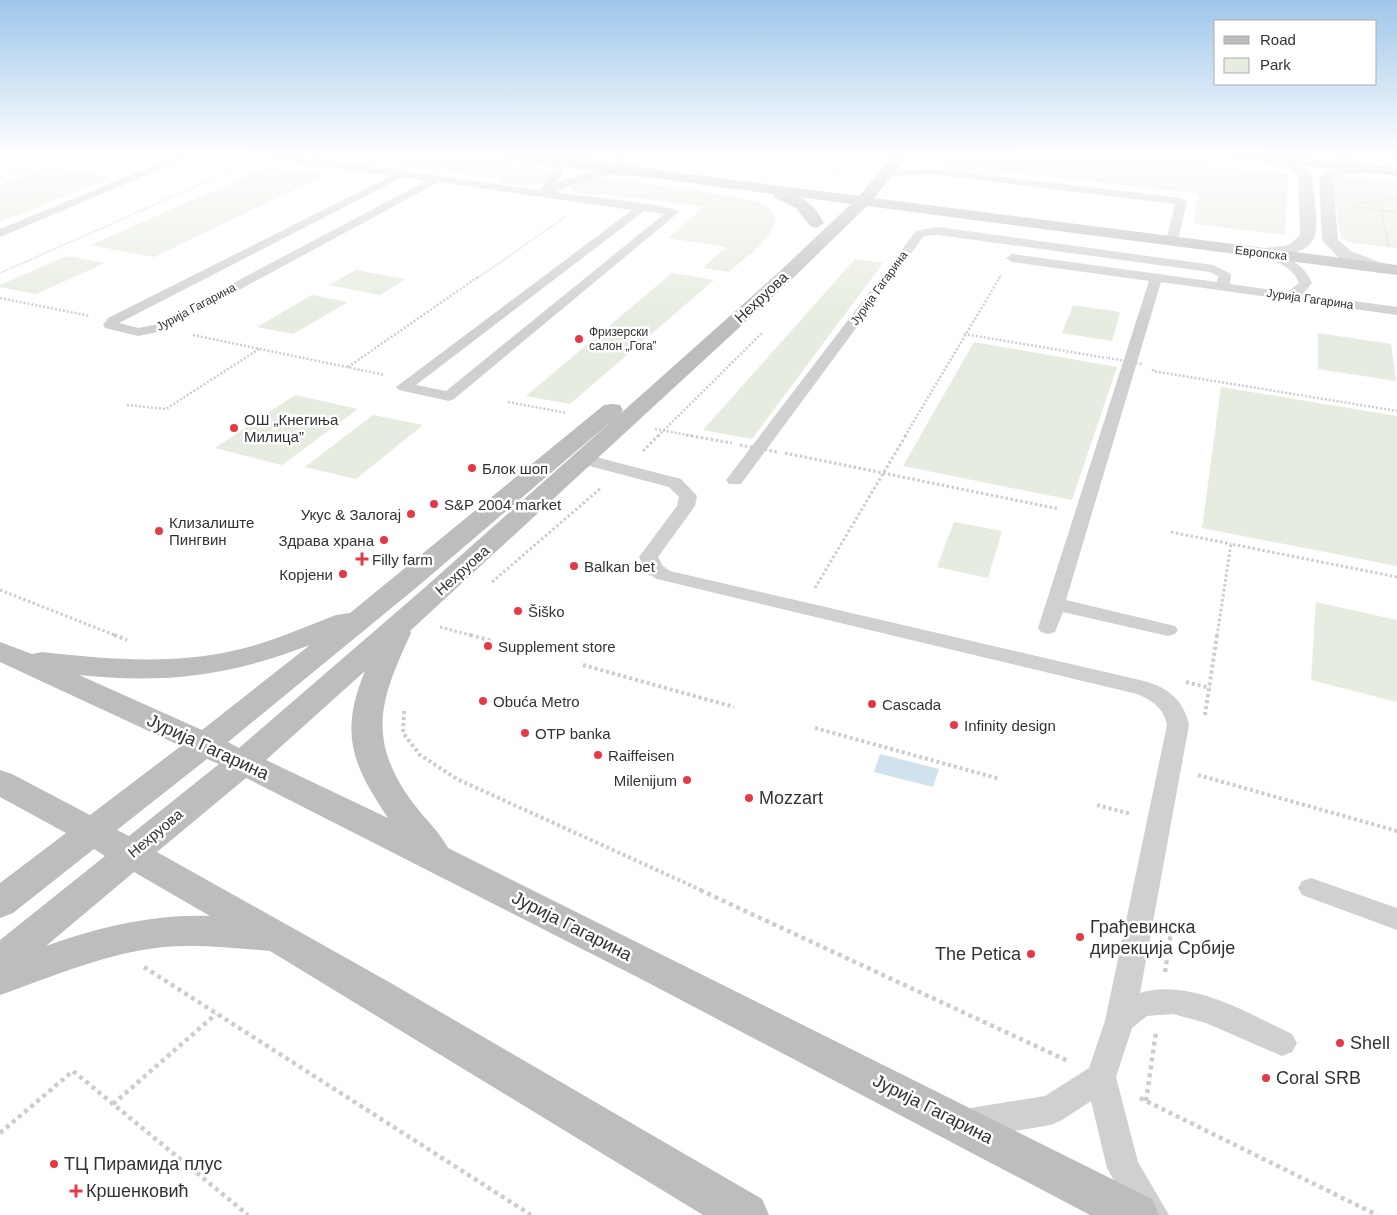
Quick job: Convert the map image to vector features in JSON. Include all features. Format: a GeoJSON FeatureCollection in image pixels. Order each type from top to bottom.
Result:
{"type":"FeatureCollection","features":[{"type":"Feature","properties":{"kind":"street"},"geometry":{"type":"LineString","coordinates":[[809,211],[816,223]]}},
{"type":"Feature","properties":{"kind":"street"},"geometry":{"type":"LineString","coordinates":[[804,235],[829,211]]}},
{"type":"Feature","properties":{"kind":"street","name":"Нехруова"},"geometry":{"type":"LineString","coordinates":[[0,962],[242,763],[402,624],[853,211]]}},
{"type":"Feature","properties":{"kind":"street"},"geometry":{"type":"LineString","coordinates":[[823,239],[869,220],[909,213],[941,211]]}},
{"type":"Feature","properties":{"kind":"street","name":"Европска"},"geometry":{"type":"LineString","coordinates":[[941,211],[1397,270]]}},
{"type":"Feature","properties":{"kind":"street"},"geometry":{"type":"LineString","coordinates":[[1263,253],[1299,248],[1305,243],[1308,236],[1307,211]]}},
{"type":"Feature","properties":{"kind":"street"},"geometry":{"type":"LineString","coordinates":[[1328,211],[1330,240],[1335,247],[1378,268]]}},
{"type":"Feature","properties":{"kind":"street","name":"Нехруова"},"geometry":{"type":"LineString","coordinates":[[0,903],[92,830],[206,744],[368,613],[600,420],[690,342],[787,251]]}},
{"type":"Feature","properties":{"kind":"street"},"geometry":{"type":"LineString","coordinates":[[7,654],[73,665],[136,668],[202,666],[234,660],[265,651],[368,613]]}},
{"type":"Feature","properties":{"kind":"street"},"geometry":{"type":"LineString","coordinates":[[402,624],[383,663],[372,694],[368,709],[366,736],[371,754],[384,785],[407,821],[442,860]]}},
{"type":"Feature","properties":{"kind":"street","name":"Јурија Гагарина"},"geometry":{"type":"LineString","coordinates":[[7,654],[206,744],[442,860],[964,1124],[1136,1215]]}},
{"type":"Feature","properties":{"kind":"street"},"geometry":{"type":"LineString","coordinates":[[0,782],[132,852],[280,937],[746,1215]]}},
{"type":"Feature","properties":{"kind":"street"},"geometry":{"type":"LineString","coordinates":[[0,979],[106,943],[163,932],[193,930],[280,937]]}},
{"type":"Feature","properties":{"kind":"lane"},"geometry":{"type":"LineString","coordinates":[[0,233],[54,211]]}},
{"type":"Feature","properties":{"kind":"lane","name":"Јурија Гагарина"},"geometry":{"type":"LineString","coordinates":[[330,211],[113,321],[110,325],[138,332],[158,328],[378,211]]}},
{"type":"Feature","properties":{"kind":"lane"},"geometry":{"type":"LineString","coordinates":[[408,384],[637,211]]}},
{"type":"Feature","properties":{"kind":"lane"},"geometry":{"type":"LineString","coordinates":[[408,384],[449,396],[673,212],[665,211]]}},
{"type":"Feature","properties":{"kind":"lane"},"geometry":{"type":"LineString","coordinates":[[1172,241],[1179,211]]}},
{"type":"Feature","properties":{"kind":"lane","name":"Јурија Гагарина"},"geometry":{"type":"LineString","coordinates":[[735,480],[918,235],[923,232],[938,231],[1213,269],[1225,274],[1223,287]]}},
{"type":"Feature","properties":{"kind":"lane"},"geometry":{"type":"LineString","coordinates":[[1263,253],[1288,263],[1304,276],[1306,283],[1303,289],[1288,297]]}},
{"type":"Feature","properties":{"kind":"lane","name":"Јурија Гагарина"},"geometry":{"type":"LineString","coordinates":[[1012,258],[1397,311]]}},
{"type":"Feature","properties":{"kind":"lane"},"geometry":{"type":"LineString","coordinates":[[1048,628],[1156,278]]}},
{"type":"Feature","properties":{"kind":"lane"},"geometry":{"type":"LineString","coordinates":[[584,459],[675,483],[688,496],[686,506],[648,557],[655,570],[664,575],[1144,688],[1159,695],[1176,712],[1178,725],[1120,1021],[1101,1077],[1123,1168],[1152,1215]]}},
{"type":"Feature","properties":{"kind":"lane"},"geometry":{"type":"LineString","coordinates":[[1056,604],[1168,630]]}},
{"type":"Feature","properties":{"kind":"lane"},"geometry":{"type":"LineString","coordinates":[[1311,888],[1397,919]]}},
{"type":"Feature","properties":{"kind":"lane"},"geometry":{"type":"LineString","coordinates":[[1120,1021],[1140,1005],[1161,1000],[1204,1008],[1282,1043]]}},
{"type":"Feature","properties":{"kind":"lane"},"geometry":{"type":"LineString","coordinates":[[964,1124],[1051,1110],[1101,1077]]}},
{"type":"Feature","properties":{"kind":"path"},"geometry":{"type":"LineString","coordinates":[[0,273],[140,211]]}},
{"type":"Feature","properties":{"kind":"path"},"geometry":{"type":"LineString","coordinates":[[348,368],[575,211]]}},
{"type":"Feature","properties":{"kind":"path"},"geometry":{"type":"LineString","coordinates":[[1390,251],[1381,211],[1397,212]]}},
{"type":"Feature","properties":{"kind":"path"},"geometry":{"type":"LineString","coordinates":[[810,595],[884,473],[964,334],[1012,258]]}},
{"type":"Feature","properties":{"kind":"path"},"geometry":{"type":"LineString","coordinates":[[0,298],[113,321]]}},
{"type":"Feature","properties":{"kind":"path"},"geometry":{"type":"LineString","coordinates":[[158,328],[348,368],[408,384]]}},
{"type":"Feature","properties":{"kind":"path"},"geometry":{"type":"LineString","coordinates":[[491,583],[667,430],[764,332]]}},
{"type":"Feature","properties":{"kind":"path"},"geometry":{"type":"LineString","coordinates":[[964,334],[1154,366],[1153,371],[1397,410]]}},
{"type":"Feature","properties":{"kind":"path"},"geometry":{"type":"LineString","coordinates":[[127,405],[166,409],[260,349]]}},
{"type":"Feature","properties":{"kind":"path"},"geometry":{"type":"LineString","coordinates":[[508,402],[575,415]]}},
{"type":"Feature","properties":{"kind":"path"},"geometry":{"type":"LineString","coordinates":[[667,430],[1062,510]]}},
{"type":"Feature","properties":{"kind":"path"},"geometry":{"type":"LineString","coordinates":[[1171,532],[1397,577]]}},
{"type":"Feature","properties":{"kind":"path"},"geometry":{"type":"LineString","coordinates":[[1222,608],[1231,544]]}},
{"type":"Feature","properties":{"kind":"path"},"geometry":{"type":"LineString","coordinates":[[0,590],[134,642]]}},
{"type":"Feature","properties":{"kind":"path"},"geometry":{"type":"LineString","coordinates":[[435,633],[448,620]]}},
{"type":"Feature","properties":{"kind":"path"},"geometry":{"type":"LineString","coordinates":[[440,627],[492,641]]}},
{"type":"Feature","properties":{"kind":"path"},"geometry":{"type":"LineString","coordinates":[[583,665],[734,706]]}},
{"type":"Feature","properties":{"kind":"path"},"geometry":{"type":"LineString","coordinates":[[1180,681],[1210,688]]}},
{"type":"Feature","properties":{"kind":"path"},"geometry":{"type":"LineString","coordinates":[[404,704],[403,733],[420,755],[457,779],[852,959],[1101,1077],[1377,1215]]}},
{"type":"Feature","properties":{"kind":"path"},"geometry":{"type":"LineString","coordinates":[[815,728],[1000,779]]}},
{"type":"Feature","properties":{"kind":"path"},"geometry":{"type":"LineString","coordinates":[[1196,774],[1397,831]]}},
{"type":"Feature","properties":{"kind":"path"},"geometry":{"type":"LineString","coordinates":[[1097,805],[1158,822]]}},
{"type":"Feature","properties":{"kind":"path"},"geometry":{"type":"LineString","coordinates":[[106,943],[531,1215]]}},
{"type":"Feature","properties":{"kind":"path"},"geometry":{"type":"LineString","coordinates":[[113,1104],[216,1014]]}},
{"type":"Feature","properties":{"kind":"path"},"geometry":{"type":"LineString","coordinates":[[0,1133],[73,1071],[248,1215]]}},
{"type":"Feature","properties":{"kind":"green space"},"geometry":{"type":"Polygon","coordinates":[[[0,211],[28,211],[0,222],[0,211]]]}},
{"type":"Feature","properties":{"kind":"green space"},"geometry":{"type":"Polygon","coordinates":[[[168,211],[251,211],[154,257],[90,245],[168,211]]]}},
{"type":"Feature","properties":{"kind":"green space"},"geometry":{"type":"Polygon","coordinates":[[[700,211],[771,211],[776,217],[770,233],[764,241],[729,272],[703,268],[726,247],[668,238],[700,211]]]}},
{"type":"Feature","properties":{"kind":"green space"},"geometry":{"type":"Polygon","coordinates":[[[1196,211],[1286,211],[1285,235],[1194,224],[1196,211]]]}},
{"type":"Feature","properties":{"kind":"green space"},"geometry":{"type":"Polygon","coordinates":[[[1337,211],[1397,211],[1397,248],[1353,243],[1341,238],[1337,211]]]}},
{"type":"Feature","properties":{"kind":"green space"},"geometry":{"type":"Polygon","coordinates":[[[67,256],[105,263],[36,294],[0,287],[0,285],[67,256]]]}},
{"type":"Feature","properties":{"kind":"green space"},"geometry":{"type":"Polygon","coordinates":[[[855,259],[883,263],[752,439],[703,430],[855,259]]]}},
{"type":"Feature","properties":{"kind":"green space"},"geometry":{"type":"Polygon","coordinates":[[[356,270],[406,279],[380,295],[329,285],[356,270]]]}},
{"type":"Feature","properties":{"kind":"green space"},"geometry":{"type":"Polygon","coordinates":[[[672,273],[714,280],[570,404],[526,396],[672,273]]]}},
{"type":"Feature","properties":{"kind":"green space"},"geometry":{"type":"Polygon","coordinates":[[[312,295],[348,302],[293,334],[257,327],[312,295]]]}},
{"type":"Feature","properties":{"kind":"green space"},"geometry":{"type":"Polygon","coordinates":[[[1073,305],[1120,312],[1112,341],[1062,333],[1073,305]]]}},
{"type":"Feature","properties":{"kind":"green space"},"geometry":{"type":"Polygon","coordinates":[[[1318,333],[1391,344],[1396,381],[1318,369],[1318,333]]]}},
{"type":"Feature","properties":{"kind":"green space"},"geometry":{"type":"Polygon","coordinates":[[[974,342],[1117,367],[1072,500],[903,466],[974,342]]]}},
{"type":"Feature","properties":{"kind":"green space"},"geometry":{"type":"Polygon","coordinates":[[[1221,387],[1397,416],[1397,566],[1202,528],[1221,387]]]}},
{"type":"Feature","properties":{"kind":"green space"},"geometry":{"type":"Polygon","coordinates":[[[295,395],[358,409],[282,465],[215,448],[295,395]]]}},
{"type":"Feature","properties":{"kind":"green space"},"geometry":{"type":"Polygon","coordinates":[[[373,415],[423,425],[356,479],[305,467],[373,415]]]}},
{"type":"Feature","properties":{"kind":"green space"},"geometry":{"type":"Polygon","coordinates":[[[954,522],[1002,531],[988,578],[937,567],[954,522]]]}},
{"type":"Feature","properties":{"kind":"green space"},"geometry":{"type":"Polygon","coordinates":[[[1316,602],[1397,620],[1397,702],[1311,680],[1316,602]]]}},
{"type":"Feature","properties":{"kind":"water"},"geometry":{"type":"Polygon","coordinates":[[[880,754],[939,769],[933,787],[874,772],[880,754]]]}},
{"type":"Feature","properties":{"kind":"place","name":"Фризерски салон „Гога”"},"geometry":{"type":"Point","coordinates":[579,339]}},
{"type":"Feature","properties":{"kind":"place","name":"ОШ „Кнегиња Милица”"},"geometry":{"type":"Point","coordinates":[234,428]}},
{"type":"Feature","properties":{"kind":"place","name":"Блок шоп"},"geometry":{"type":"Point","coordinates":[472,468]}},
{"type":"Feature","properties":{"kind":"place","name":"S&P 2004 market"},"geometry":{"type":"Point","coordinates":[434,504]}},
{"type":"Feature","properties":{"kind":"place","name":"Укус & Залогај"},"geometry":{"type":"Point","coordinates":[411,514]}},
{"type":"Feature","properties":{"kind":"place","name":"Клизалиште Пингвин"},"geometry":{"type":"Point","coordinates":[159,531]}},
{"type":"Feature","properties":{"kind":"place","name":"Здрава храна"},"geometry":{"type":"Point","coordinates":[384,540]}},
{"type":"Feature","properties":{"kind":"place","name":"Filly farm"},"geometry":{"type":"Point","coordinates":[362,559]}},
{"type":"Feature","properties":{"kind":"place","name":"Balkan bet"},"geometry":{"type":"Point","coordinates":[574,566]}},
{"type":"Feature","properties":{"kind":"place","name":"Корјени"},"geometry":{"type":"Point","coordinates":[343,574]}},
{"type":"Feature","properties":{"kind":"place","name":"Šiško"},"geometry":{"type":"Point","coordinates":[518,611]}},
{"type":"Feature","properties":{"kind":"place","name":"Supplement store"},"geometry":{"type":"Point","coordinates":[488,646]}},
{"type":"Feature","properties":{"kind":"place","name":"Obuća Metro"},"geometry":{"type":"Point","coordinates":[483,701]}},
{"type":"Feature","properties":{"kind":"place","name":"Cascada"},"geometry":{"type":"Point","coordinates":[872,704]}},
{"type":"Feature","properties":{"kind":"place","name":"Infinity design"},"geometry":{"type":"Point","coordinates":[954,725]}},
{"type":"Feature","properties":{"kind":"place","name":"OTP banka"},"geometry":{"type":"Point","coordinates":[525,733]}},
{"type":"Feature","properties":{"kind":"place","name":"Raiffeisen"},"geometry":{"type":"Point","coordinates":[598,755]}},
{"type":"Feature","properties":{"kind":"place","name":"Milenijum"},"geometry":{"type":"Point","coordinates":[687,780]}},
{"type":"Feature","properties":{"kind":"place","name":"Mozzart"},"geometry":{"type":"Point","coordinates":[749,798]}},
{"type":"Feature","properties":{"kind":"place","name":"Грађевинска дирекција Србије"},"geometry":{"type":"Point","coordinates":[1080,937]}},
{"type":"Feature","properties":{"kind":"place","name":"The Petica"},"geometry":{"type":"Point","coordinates":[1031,954]}},
{"type":"Feature","properties":{"kind":"place","name":"Shell"},"geometry":{"type":"Point","coordinates":[1340,1043]}},
{"type":"Feature","properties":{"kind":"place","name":"Coral SRB"},"geometry":{"type":"Point","coordinates":[1266,1078]}},
{"type":"Feature","properties":{"kind":"place","name":"ТЦ Пирамида плус"},"geometry":{"type":"Point","coordinates":[54,1164]}},
{"type":"Feature","properties":{"kind":"place","name":"Кршенковић"},"geometry":{"type":"Point","coordinates":[76,1191]}}]}
